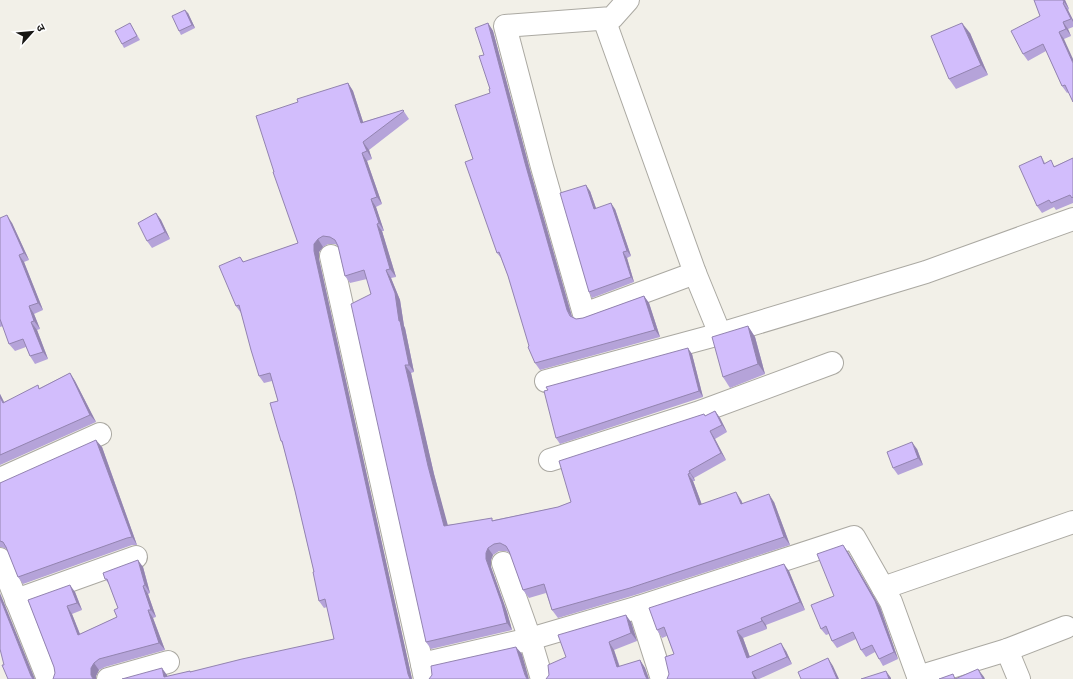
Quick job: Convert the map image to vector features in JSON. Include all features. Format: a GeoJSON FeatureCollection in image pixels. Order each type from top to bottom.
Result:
{"type":"FeatureCollection","features":[{"type":"Feature","properties":{"kind":"street"},"geometry":{"type":"LineString","coordinates":[[628,0],[612,18],[505,26],[542,167],[584,314],[694,274]]}},
{"type":"Feature","properties":{"kind":"street"},"geometry":{"type":"LineString","coordinates":[[604,19],[694,274],[720,334]]}},
{"type":"Feature","properties":{"kind":"street"},"geometry":{"type":"LineString","coordinates":[[546,381],[720,334],[926,272],[1073,218]]}},
{"type":"Feature","properties":{"kind":"street"},"geometry":{"type":"LineString","coordinates":[[331,256],[424,671],[639,607],[854,537],[891,602],[919,678],[1007,650],[1066,627]]}},
{"type":"Feature","properties":{"kind":"street"},"geometry":{"type":"LineString","coordinates":[[550,460],[697,413],[832,363]]}},
{"type":"Feature","properties":{"kind":"street"},"geometry":{"type":"LineString","coordinates":[[0,479],[100,434]]}},
{"type":"Feature","properties":{"kind":"street"},"geometry":{"type":"LineString","coordinates":[[883,588],[1073,522]]}},
{"type":"Feature","properties":{"kind":"street"},"geometry":{"type":"LineString","coordinates":[[16,600],[136,557]]}},
{"type":"Feature","properties":{"kind":"street"},"geometry":{"type":"LineString","coordinates":[[0,559],[48,679]]}},
{"type":"Feature","properties":{"kind":"street"},"geometry":{"type":"LineString","coordinates":[[503,563],[530,639],[542,679]]}},
{"type":"Feature","properties":{"kind":"street"},"geometry":{"type":"LineString","coordinates":[[639,607],[662,679]]}},
{"type":"Feature","properties":{"kind":"street"},"geometry":{"type":"LineString","coordinates":[[1007,650],[1019,679]]}},
{"type":"Feature","properties":{"kind":"street"},"geometry":{"type":"LineString","coordinates":[[108,679],[168,662]]}},
{"type":"Feature","properties":{"kind":"building"},"geometry":{"type":"Polygon","coordinates":[[[1034,0],[1063,0],[1071,19],[1063,22],[1066,29],[1059,32],[1073,63],[1073,102],[1065,85],[1062,86],[1043,44],[1023,54],[1011,31],[1040,16],[1034,0]]]}},
{"type":"Feature","properties":{"kind":"building"},"geometry":{"type":"Polygon","coordinates":[[[185,10],[192,25],[179,31],[172,16],[185,10]]]}},
{"type":"Feature","properties":{"kind":"building"},"geometry":{"type":"Polygon","coordinates":[[[130,23],[137,36],[122,44],[115,31],[130,23]]]}},
{"type":"Feature","properties":{"kind":"building"},"geometry":{"type":"Polygon","coordinates":[[[488,23],[525,163],[570,316],[576,319],[583,318],[644,296],[655,330],[535,363],[528,347],[529,346],[508,276],[499,252],[497,253],[465,162],[473,159],[455,105],[490,93],[479,56],[484,55],[475,28],[488,23]]]}},
{"type":"Feature","properties":{"kind":"building"},"geometry":{"type":"Polygon","coordinates":[[[962,23],[981,65],[949,79],[931,36],[962,23]]]}},
{"type":"Feature","properties":{"kind":"building"},"geometry":{"type":"Polygon","coordinates":[[[348,83],[361,123],[403,110],[404,111],[363,142],[367,151],[362,153],[377,197],[371,199],[379,223],[377,224],[390,269],[386,270],[395,293],[399,321],[409,365],[405,365],[428,466],[444,526],[492,518],[492,521],[558,507],[571,502],[559,461],[704,414],[705,416],[715,411],[722,425],[710,431],[721,453],[689,471],[690,473],[688,474],[699,505],[736,492],[741,504],[769,494],[784,537],[630,588],[552,610],[544,584],[523,590],[506,546],[500,543],[494,544],[488,548],[486,559],[507,623],[426,642],[351,304],[371,294],[364,270],[345,276],[338,246],[335,240],[330,237],[323,236],[314,244],[314,251],[410,679],[122,679],[162,668],[164,677],[334,639],[325,599],[319,601],[314,572],[295,491],[270,403],[278,401],[270,373],[259,376],[239,305],[236,306],[219,266],[240,257],[243,262],[298,243],[273,172],[256,116],[298,102],[297,99],[348,83]]]}},
{"type":"Feature","properties":{"kind":"building"},"geometry":{"type":"Polygon","coordinates":[[[1041,156],[1044,164],[1051,160],[1054,167],[1073,158],[1072,198],[1070,195],[1051,203],[1049,200],[1037,206],[1019,166],[1041,156]]]}},
{"type":"Feature","properties":{"kind":"building"},"geometry":{"type":"Polygon","coordinates":[[[586,185],[594,209],[611,203],[627,251],[623,252],[631,277],[589,292],[560,193],[586,185]]]}},
{"type":"Feature","properties":{"kind":"building"},"geometry":{"type":"Polygon","coordinates":[[[156,213],[165,232],[147,241],[138,223],[156,213]]]}},
{"type":"Feature","properties":{"kind":"building"},"geometry":{"type":"Polygon","coordinates":[[[7,215],[24,253],[19,255],[38,303],[29,306],[34,321],[31,322],[43,352],[30,356],[23,339],[9,344],[0,319],[0,218],[7,215]]]}},
{"type":"Feature","properties":{"kind":"building"},"geometry":{"type":"Polygon","coordinates":[[[748,326],[758,364],[723,377],[712,337],[748,326]]]}},
{"type":"Feature","properties":{"kind":"building"},"geometry":{"type":"Polygon","coordinates":[[[688,348],[699,391],[556,438],[544,391],[548,390],[546,387],[688,348]]]}},
{"type":"Feature","properties":{"kind":"building"},"geometry":{"type":"Polygon","coordinates":[[[70,373],[90,415],[0,455],[0,397],[3,403],[38,385],[39,389],[70,373]]]}},
{"type":"Feature","properties":{"kind":"building"},"geometry":{"type":"Polygon","coordinates":[[[96,440],[132,537],[18,577],[6,547],[3,542],[0,541],[0,483],[96,440]]]}},
{"type":"Feature","properties":{"kind":"building"},"geometry":{"type":"Polygon","coordinates":[[[912,442],[918,458],[893,468],[887,452],[912,442]]]}},
{"type":"Feature","properties":{"kind":"building"},"geometry":{"type":"Polygon","coordinates":[[[843,545],[875,601],[894,652],[879,659],[872,645],[861,650],[853,632],[832,641],[826,626],[821,629],[811,605],[834,596],[817,554],[843,545]]]}},
{"type":"Feature","properties":{"kind":"building"},"geometry":{"type":"Polygon","coordinates":[[[138,560],[145,585],[143,586],[151,610],[148,610],[159,643],[99,659],[91,668],[91,675],[93,679],[53,679],[55,673],[54,667],[28,600],[70,585],[77,603],[67,606],[78,635],[117,617],[114,610],[118,608],[107,579],[105,579],[103,573],[138,560]]]}},
{"type":"Feature","properties":{"kind":"building"},"geometry":{"type":"Polygon","coordinates":[[[784,564],[800,602],[761,618],[762,621],[737,631],[747,658],[781,643],[787,657],[752,672],[755,679],[667,679],[669,674],[665,657],[674,654],[664,627],[657,630],[649,608],[784,564]]]}},
{"type":"Feature","properties":{"kind":"building"},"geometry":{"type":"Polygon","coordinates":[[[0,598],[33,679],[8,679],[2,665],[4,665],[0,649],[0,598]]]}},
{"type":"Feature","properties":{"kind":"building"},"geometry":{"type":"Polygon","coordinates":[[[626,615],[631,633],[609,642],[617,667],[640,660],[647,679],[546,679],[549,675],[548,665],[566,657],[558,635],[626,615]]]}},
{"type":"Feature","properties":{"kind":"building"},"geometry":{"type":"Polygon","coordinates":[[[516,647],[527,679],[429,679],[432,675],[431,666],[516,647]]]}},
{"type":"Feature","properties":{"kind":"building"},"geometry":{"type":"Polygon","coordinates":[[[828,658],[837,679],[801,679],[798,672],[828,658]]]}},
{"type":"Feature","properties":{"kind":"building"},"geometry":{"type":"Polygon","coordinates":[[[978,669],[983,679],[955,679],[978,669]]]}},
{"type":"Feature","properties":{"kind":"building"},"geometry":{"type":"Polygon","coordinates":[[[886,671],[889,679],[861,679],[886,671]]]}},
{"type":"Feature","properties":{"kind":"building"},"geometry":{"type":"Polygon","coordinates":[[[953,674],[955,679],[939,679],[953,674]]]}}]}
